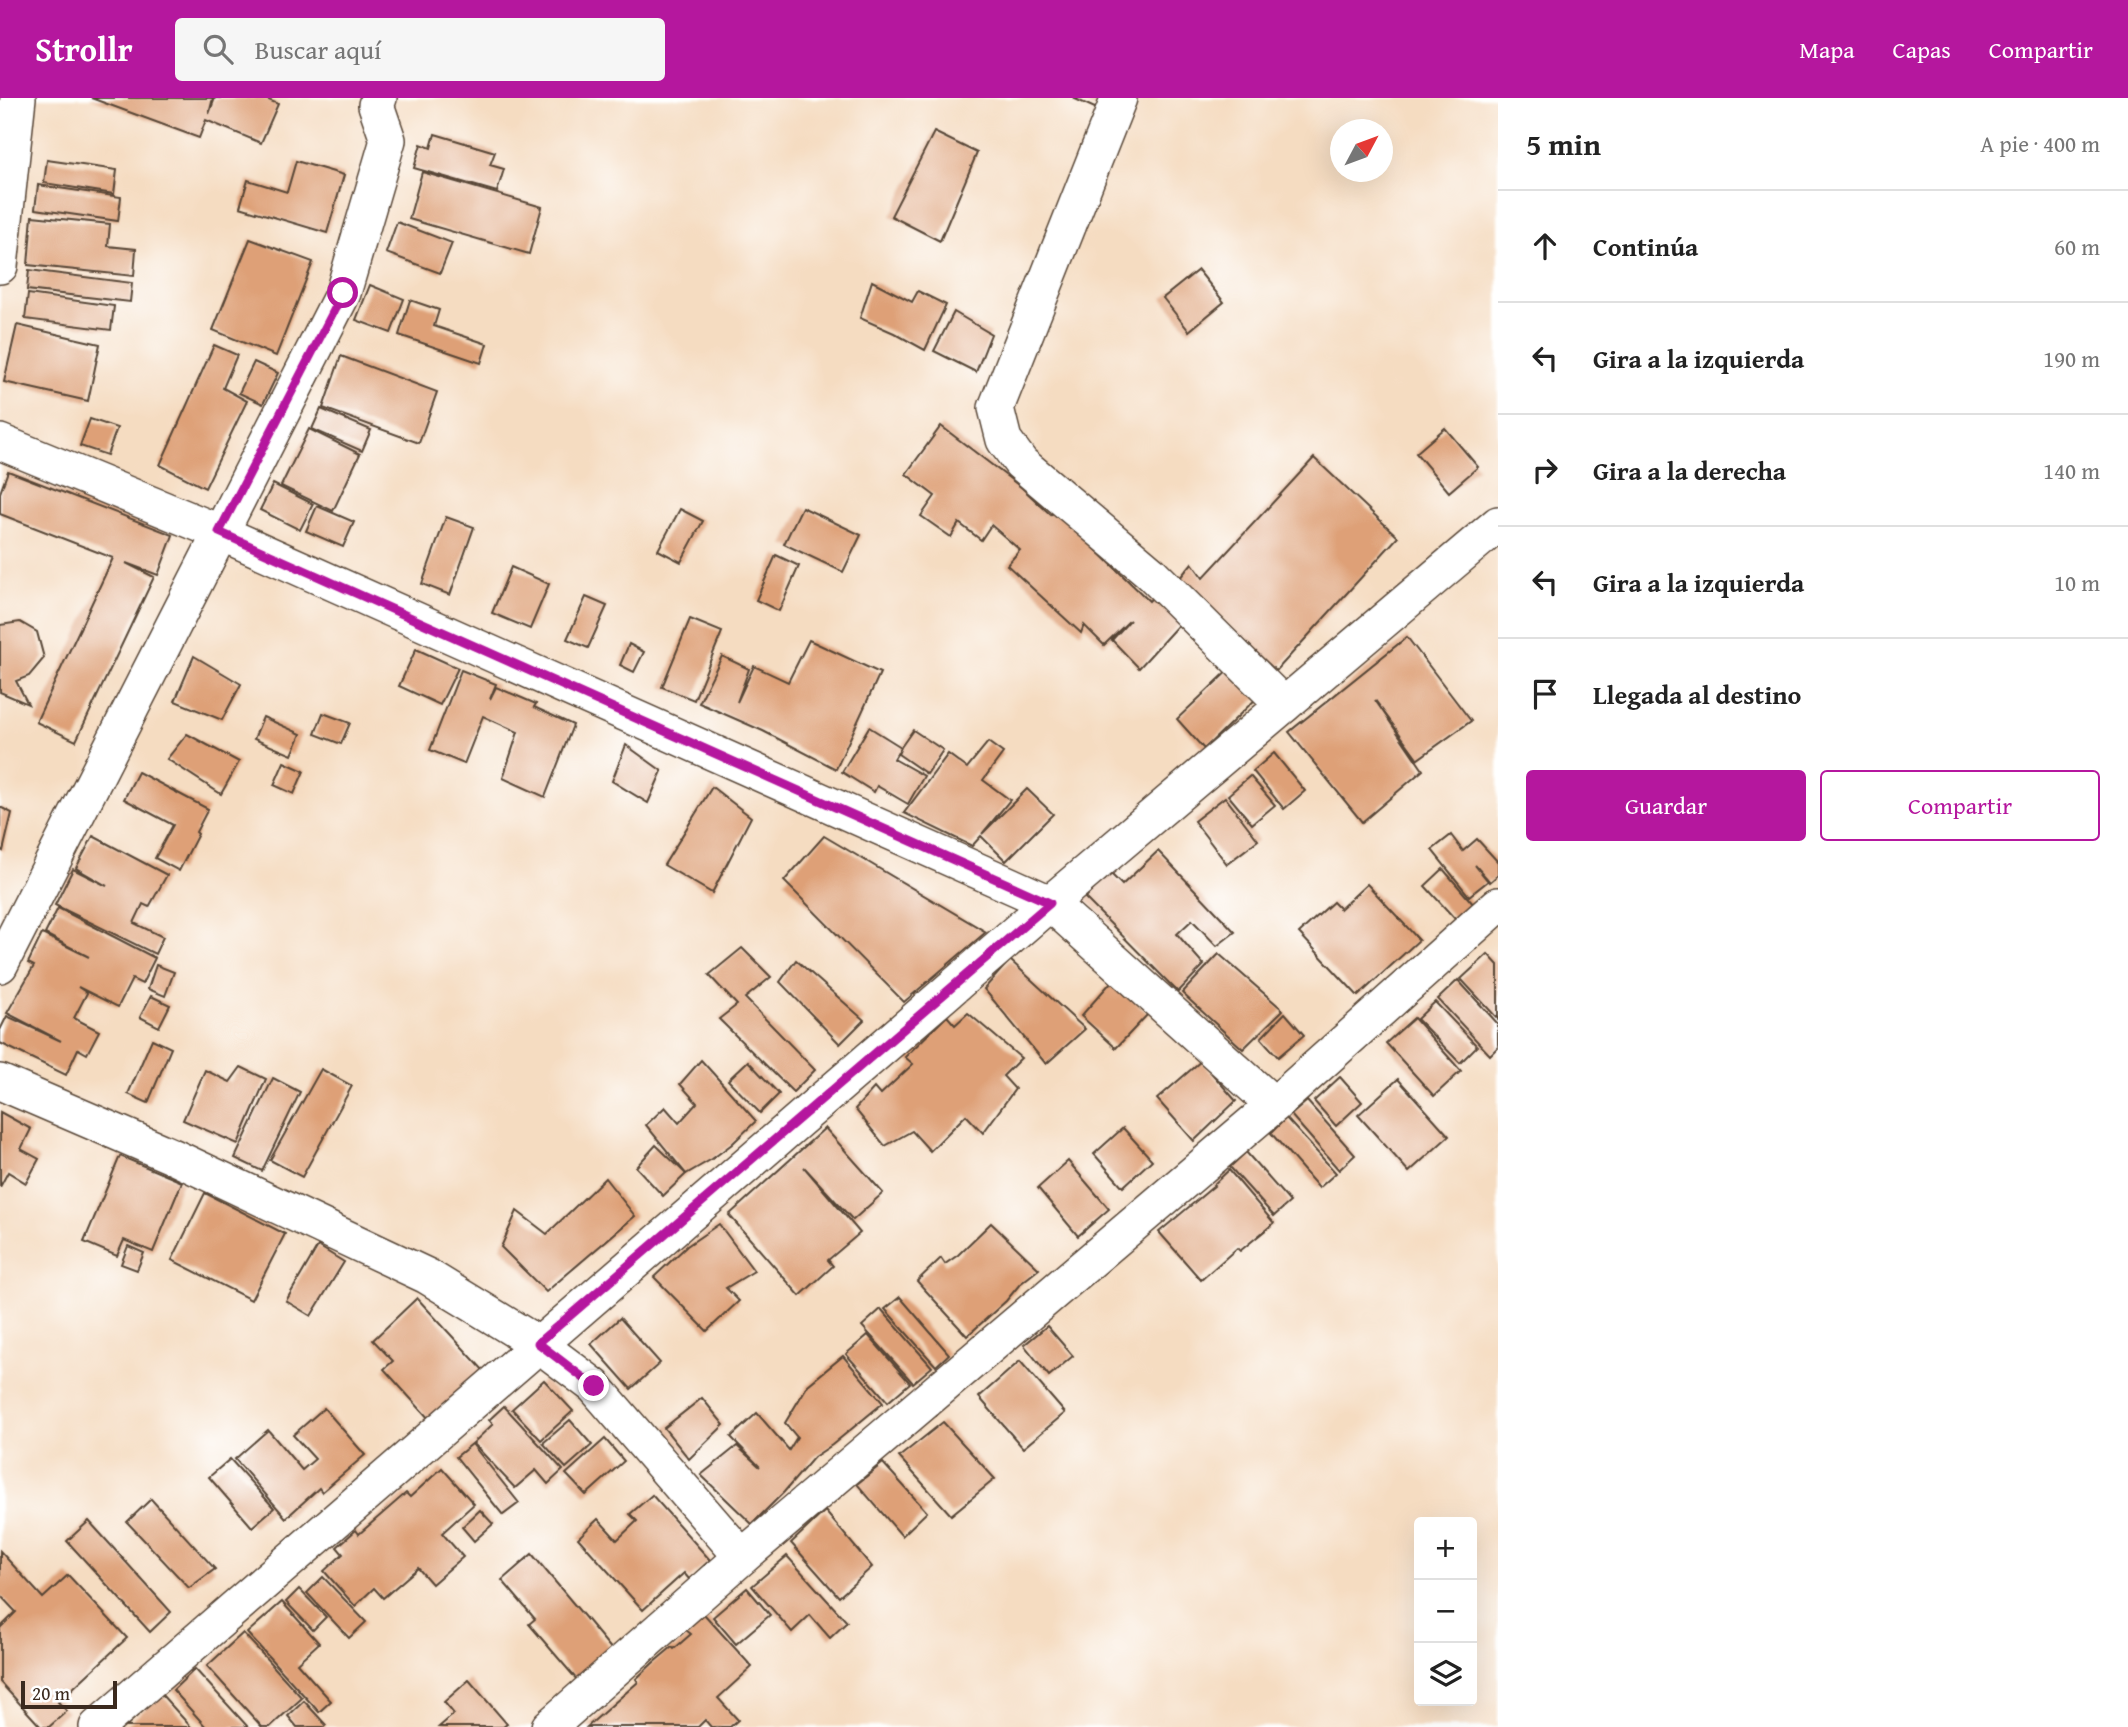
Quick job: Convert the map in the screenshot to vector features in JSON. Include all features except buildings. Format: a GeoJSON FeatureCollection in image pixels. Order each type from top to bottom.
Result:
{"type":"FeatureCollection","features":[{"type":"Feature","properties":{"kind":"street"},"geometry":{"type":"LineString","coordinates":[[0,266],[18,98]]}},
{"type":"Feature","properties":{"kind":"street"},"geometry":{"type":"LineString","coordinates":[[1119,98],[996,408],[1004,440],[1021,463],[1150,572],[1284,705]]}},
{"type":"Feature","properties":{"kind":"street"},"geometry":{"type":"LineString","coordinates":[[0,965],[343,293],[388,140],[370,100]]}},
{"type":"Feature","properties":{"kind":"street"},"geometry":{"type":"LineString","coordinates":[[0,443],[219,532],[1050,903],[1273,1105]]}},
{"type":"Feature","properties":{"kind":"street"},"geometry":{"type":"LineString","coordinates":[[97,1727],[1050,903],[1498,524]]}},
{"type":"Feature","properties":{"kind":"street"},"geometry":{"type":"LineString","coordinates":[[549,1727],[742,1557],[1273,1105],[1498,905]]}},
{"type":"Feature","properties":{"kind":"street"},"geometry":{"type":"LineString","coordinates":[[0,1082],[174,1157],[427,1276],[538,1343],[594,1386],[742,1557]]}},
{"type":"Feature","properties":{"kind":"route"},"geometry":{"type":"LineString","coordinates":[[343,293],[219,532],[1050,903],[538,1343],[594,1386]]}}]}
